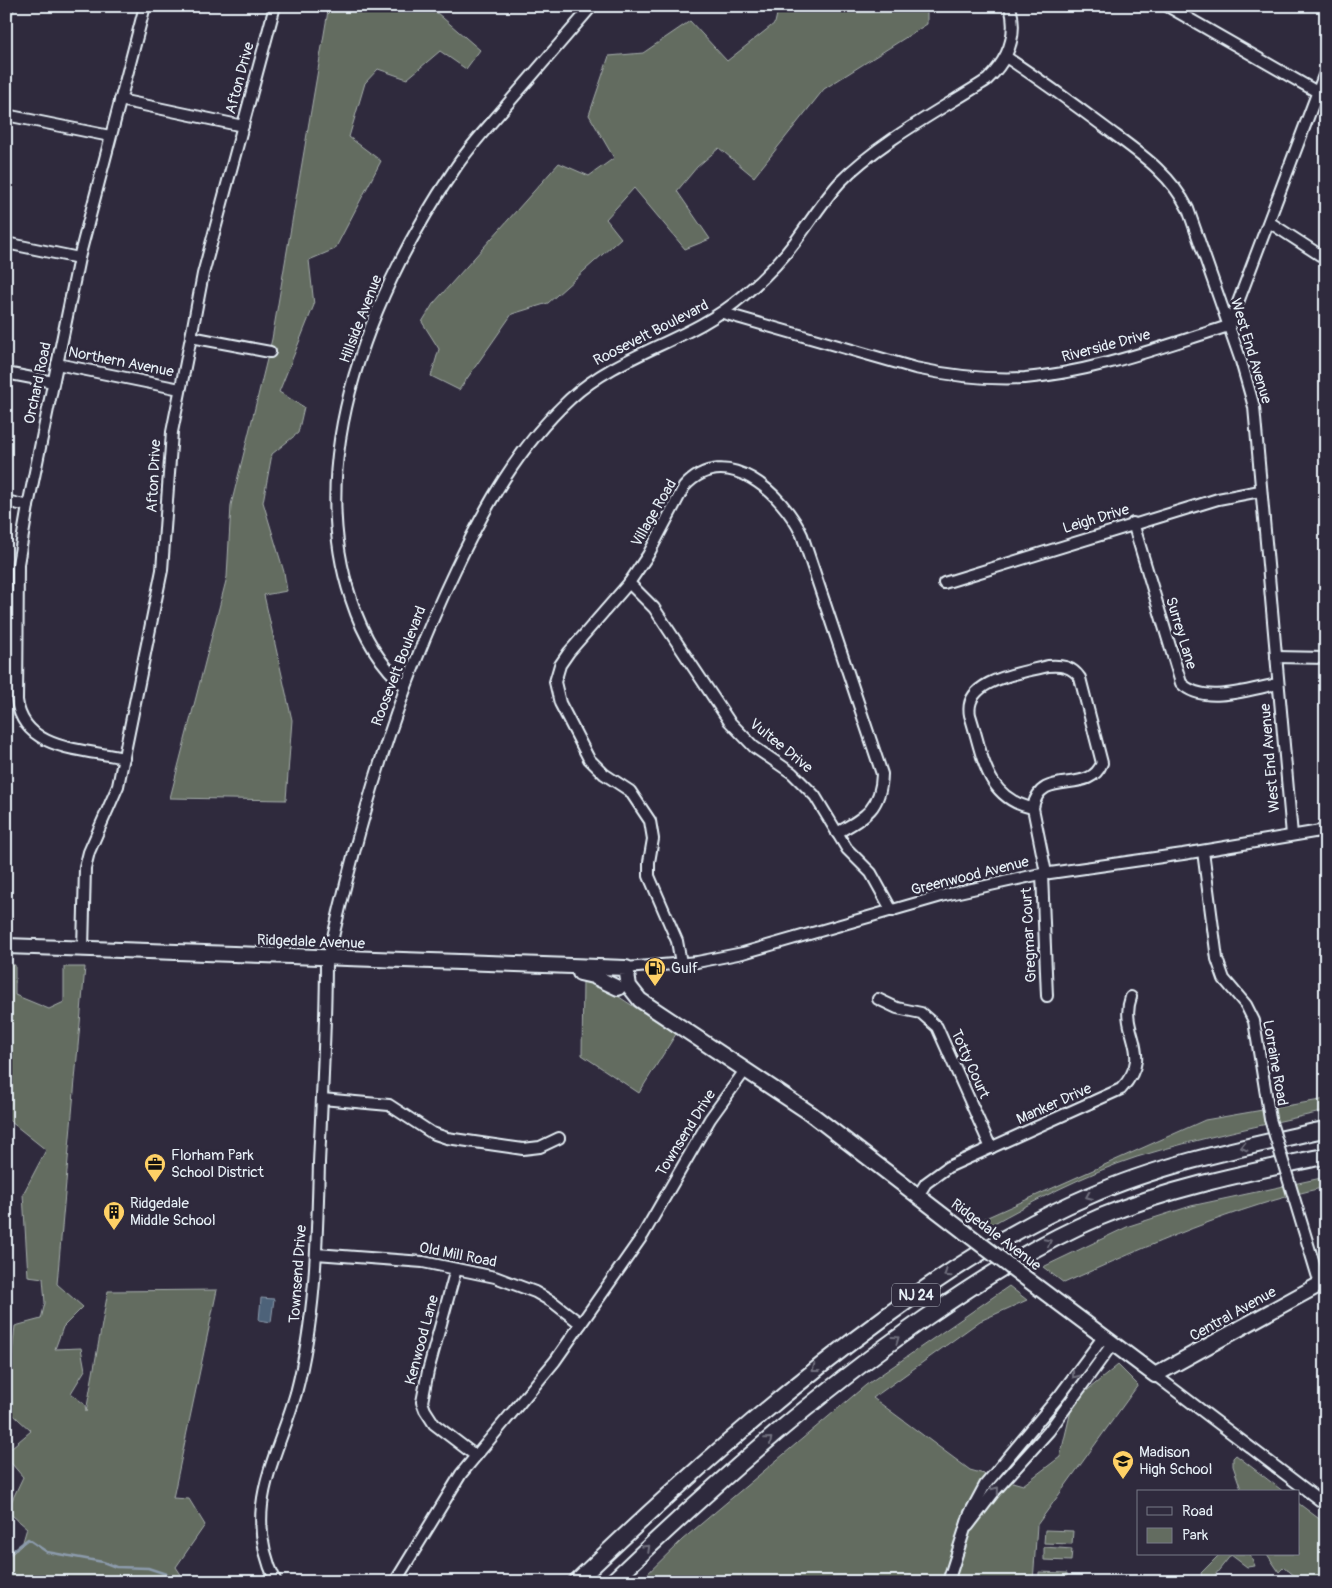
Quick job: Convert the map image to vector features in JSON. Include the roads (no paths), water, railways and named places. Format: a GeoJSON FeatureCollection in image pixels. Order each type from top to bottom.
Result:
{"type":"FeatureCollection","features":[{"type":"Feature","properties":{"kind":"highway","name":"NJ 24"},"geometry":{"type":"LineString","coordinates":[[576,1582],[702,1465],[798,1383],[903,1304],[994,1244],[1089,1196],[1140,1176],[1247,1146],[1326,1130]]}},
{"type":"Feature","properties":{"kind":"highway","name":"NJ 24"},"geometry":{"type":"LineString","coordinates":[[612,1582],[714,1487],[827,1392],[914,1326],[1009,1263],[1100,1218],[1149,1199],[1199,1184],[1326,1156]]}},
{"type":"Feature","properties":{"kind":"main road","name":"Ridgedale Avenue"},"geometry":{"type":"LineString","coordinates":[[6,946],[571,968],[620,968],[629,986],[640,1000],[746,1069],[810,1114],[966,1234],[1156,1375]]}},
{"type":"Feature","properties":{"kind":"main road","name":"Ridgedale Avenue"},"geometry":{"type":"LineString","coordinates":[[571,968],[618,988],[635,1001],[640,1000]]}},
{"type":"Feature","properties":{"kind":"main road"},"geometry":{"type":"LineString","coordinates":[[618,988],[614,978],[620,968]]}},
{"type":"Feature","properties":{"kind":"main road","name":"Central Avenue"},"geometry":{"type":"LineString","coordinates":[[1156,1375],[1323,1283]]}},
{"type":"Feature","properties":{"kind":"street"},"geometry":{"type":"LineString","coordinates":[[6,13],[8,6]]}},
{"type":"Feature","properties":{"kind":"street","name":"Orchard Road"},"geometry":{"type":"LineString","coordinates":[[124,758],[48,742],[32,733],[21,719],[17,700],[18,564],[28,506],[79,258],[145,6]]}},
{"type":"Feature","properties":{"kind":"street","name":"Afton Drive"},"geometry":{"type":"LineString","coordinates":[[83,949],[85,868],[89,852],[115,795],[162,570],[172,432],[190,337],[203,274],[275,6]]}},
{"type":"Feature","properties":{"kind":"street","name":"Hillside Avenue"},"geometry":{"type":"LineString","coordinates":[[406,687],[383,664],[364,632],[347,588],[342,566],[335,519],[336,483],[341,438],[351,392],[370,330],[385,294],[408,244],[426,214],[470,148],[592,6]]}},
{"type":"Feature","properties":{"kind":"street","name":"Roosevelt Boulevard"},"geometry":{"type":"LineString","coordinates":[[327,959],[358,833],[406,687],[442,597],[478,522],[502,481],[532,438],[570,399],[598,376],[627,359],[702,325],[749,291],[780,261],[825,200],[857,166],[987,80],[1006,57],[1012,36],[1010,6]]}},
{"type":"Feature","properties":{"kind":"street"},"geometry":{"type":"LineString","coordinates":[[1167,6],[1322,94]]}},
{"type":"Feature","properties":{"kind":"street","name":"West End Avenue"},"geometry":{"type":"LineString","coordinates":[[1006,57],[1059,93],[1156,165],[1174,185],[1188,209],[1229,326],[1254,407],[1292,835]]}},
{"type":"Feature","properties":{"kind":"street"},"geometry":{"type":"LineString","coordinates":[[1229,326],[1269,222],[1322,94],[1326,70]]}},
{"type":"Feature","properties":{"kind":"street"},"geometry":{"type":"LineString","coordinates":[[120,100],[243,126]]}},
{"type":"Feature","properties":{"kind":"street"},"geometry":{"type":"LineString","coordinates":[[6,115],[110,136]]}},
{"type":"Feature","properties":{"kind":"street"},"geometry":{"type":"LineString","coordinates":[[1269,222],[1326,259]]}},
{"type":"Feature","properties":{"kind":"street"},"geometry":{"type":"LineString","coordinates":[[6,243],[79,258]]}},
{"type":"Feature","properties":{"kind":"street","name":"Riverside Drive"},"geometry":{"type":"LineString","coordinates":[[722,312],[915,368],[944,374],[996,378],[1053,375],[1088,368],[1229,326]]}},
{"type":"Feature","properties":{"kind":"street"},"geometry":{"type":"LineString","coordinates":[[190,337],[270,352]]}},
{"type":"Feature","properties":{"kind":"street","name":"Northern Avenue"},"geometry":{"type":"LineString","coordinates":[[57,364],[180,389]]}},
{"type":"Feature","properties":{"kind":"street"},"geometry":{"type":"LineString","coordinates":[[6,373],[53,382]]}},
{"type":"Feature","properties":{"kind":"street","name":"Village Road"},"geometry":{"type":"LineString","coordinates":[[681,963],[677,941],[650,876],[648,862],[653,839],[650,821],[630,791],[604,774],[590,759],[556,691],[557,673],[560,665],[629,583],[648,555],[684,487],[690,480],[706,471],[722,469],[743,474],[764,487],[790,512],[802,535],[882,774],[879,795],[869,812],[863,819],[837,833]]}},
{"type":"Feature","properties":{"kind":"street","name":"Leigh Drive"},"geometry":{"type":"LineString","coordinates":[[944,583],[1133,523],[1241,493],[1260,491]]}},
{"type":"Feature","properties":{"kind":"street"},"geometry":{"type":"LineString","coordinates":[[6,501],[28,506]]}},
{"type":"Feature","properties":{"kind":"street","name":"Surrey Lane"},"geometry":{"type":"LineString","coordinates":[[1133,523],[1181,683],[1192,692],[1208,696],[1278,684]]}},
{"type":"Feature","properties":{"kind":"street","name":"Vultee Drive"},"geometry":{"type":"LineString","coordinates":[[629,583],[654,608],[729,721],[754,747],[804,784],[820,804],[847,849],[871,873],[892,911]]}},
{"type":"Feature","properties":{"kind":"street"},"geometry":{"type":"LineString","coordinates":[[1276,657],[1326,658]]}},
{"type":"Feature","properties":{"kind":"street"},"geometry":{"type":"LineString","coordinates":[[1048,666],[1065,666],[1072,669],[1080,678],[1102,764],[1098,772],[1086,780],[1060,782],[1042,790],[1037,796],[1033,808],[1016,803],[994,787],[970,715],[970,703],[975,692],[986,684],[1048,666]]}},
{"type":"Feature","properties":{"kind":"street","name":"Gregmar Court"},"geometry":{"type":"LineString","coordinates":[[1033,808],[1044,873],[1047,996]]}},
{"type":"Feature","properties":{"kind":"street","name":"Greenwood Avenue"},"geometry":{"type":"LineString","coordinates":[[620,968],[681,963],[742,953],[945,895],[1044,873],[1202,851],[1326,830]]}},
{"type":"Feature","properties":{"kind":"street","name":"Lorraine Road"},"geometry":{"type":"LineString","coordinates":[[1202,851],[1217,959],[1224,979],[1246,1005],[1254,1021],[1270,1119],[1323,1283]]}},
{"type":"Feature","properties":{"kind":"street","name":"Townsend Drive"},"geometry":{"type":"LineString","coordinates":[[276,1582],[262,1540],[262,1495],[296,1392],[305,1356],[313,1306],[327,959]]}},
{"type":"Feature","properties":{"kind":"street","name":"Manker Drive"},"geometry":{"type":"LineString","coordinates":[[917,1197],[926,1183],[948,1167],[1114,1094],[1127,1082],[1132,1075],[1137,1057],[1127,1014],[1131,997]]}},
{"type":"Feature","properties":{"kind":"street","name":"Totty Court"},"geometry":{"type":"LineString","coordinates":[[878,999],[896,1008],[921,1013],[937,1027],[992,1148]]}},
{"type":"Feature","properties":{"kind":"street","name":"Townsend Drive"},"geometry":{"type":"LineString","coordinates":[[395,1582],[461,1474],[555,1361],[643,1234],[710,1119],[746,1069]]}},
{"type":"Feature","properties":{"kind":"street"},"geometry":{"type":"LineString","coordinates":[[322,1098],[389,1105],[432,1133],[447,1138],[523,1149],[540,1147],[559,1138]]}},
{"type":"Feature","properties":{"kind":"street","name":"Old Mill Road"},"geometry":{"type":"LineString","coordinates":[[316,1254],[396,1259],[456,1269],[516,1283],[554,1303],[581,1324]]}},
{"type":"Feature","properties":{"kind":"street","name":"Kenwood Lane"},"geometry":{"type":"LineString","coordinates":[[456,1269],[428,1371],[422,1402],[434,1424],[476,1456]]}},
{"type":"Feature","properties":{"kind":"street"},"geometry":{"type":"LineString","coordinates":[[966,1529],[994,1492],[1050,1431],[1109,1340]]}},
{"type":"Feature","properties":{"kind":"street"},"geometry":{"type":"LineString","coordinates":[[948,1582],[970,1513],[985,1485],[1109,1340]]}},
{"type":"Feature","properties":{"kind":"street","name":"Ridgedale Avenue"},"geometry":{"type":"LineString","coordinates":[[1156,1375],[1326,1504]]}},
{"type":"Feature","properties":{"kind":"water"},"geometry":{"type":"Polygon","coordinates":[[[261,1298],[274,1299],[271,1322],[259,1320],[261,1298]]]}},
{"type":"Feature","properties":{"kind":"waterway"},"geometry":{"type":"LineString","coordinates":[[6,1556],[28,1539],[47,1552],[103,1562],[116,1567],[148,1568],[166,1574],[167,1582]]}},
{"type":"Feature","properties":{"kind":"place","name":"Gulf"},"geometry":{"type":"Point","coordinates":[655,987]}},
{"type":"Feature","properties":{"kind":"place","name":"Florham Park School District"},"geometry":{"type":"Point","coordinates":[155,1183]}},
{"type":"Feature","properties":{"kind":"place","name":"Ridgedale Middle School"},"geometry":{"type":"Point","coordinates":[114,1231]}},
{"type":"Feature","properties":{"kind":"place","name":"Madison High School"},"geometry":{"type":"Point","coordinates":[1123,1480]}}]}
